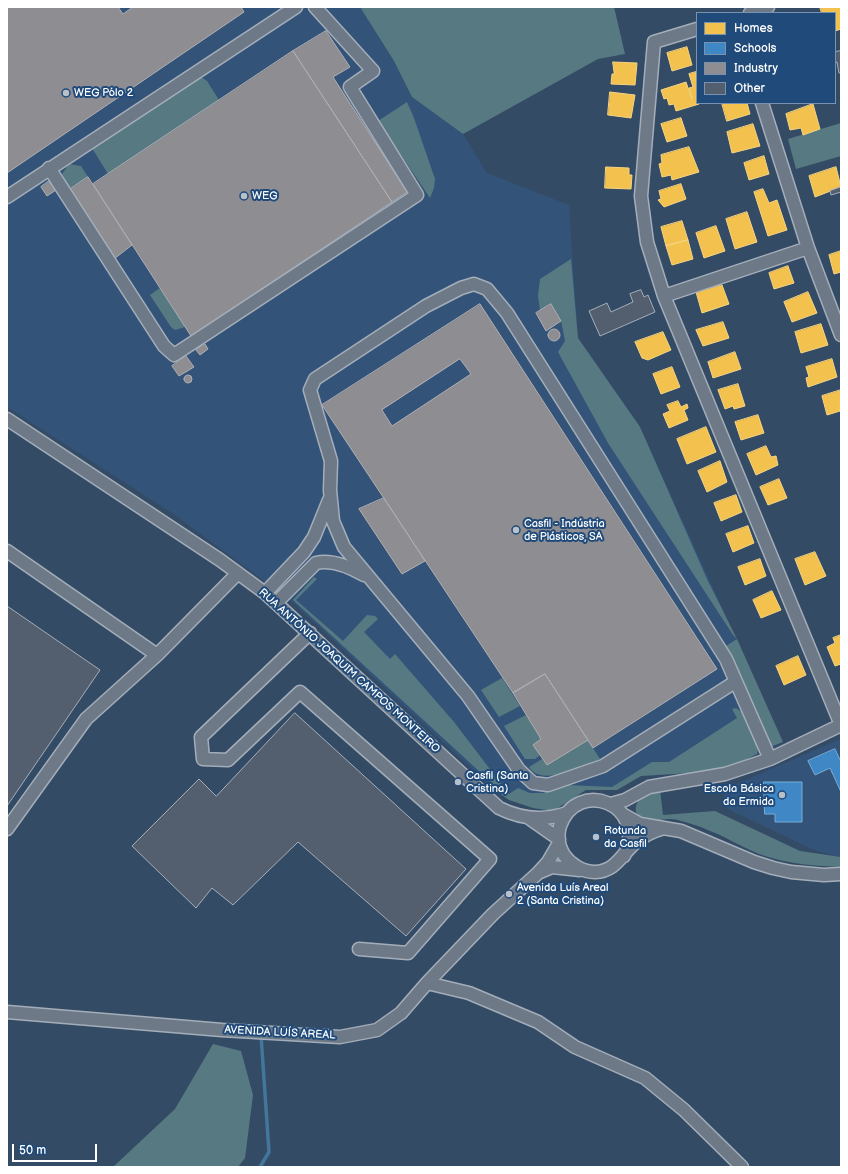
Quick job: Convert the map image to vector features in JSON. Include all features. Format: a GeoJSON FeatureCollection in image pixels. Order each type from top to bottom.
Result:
{"type":"FeatureCollection","features":[{"type":"Feature","properties":{"kind":"street"},"geometry":{"type":"LineString","coordinates":[[7,197],[296,7]]}},
{"type":"Feature","properties":{"kind":"street"},"geometry":{"type":"LineString","coordinates":[[49,168],[164,346],[174,355],[417,195],[350,87],[373,71],[315,7]]}},
{"type":"Feature","properties":{"kind":"street"},"geometry":{"type":"LineString","coordinates":[[753,12],[768,7]]}},
{"type":"Feature","properties":{"kind":"street"},"geometry":{"type":"LineString","coordinates":[[611,804],[625,800],[648,787],[725,774],[770,760],[841,725],[664,296],[647,242],[641,196],[654,42],[696,29]]}},
{"type":"Feature","properties":{"kind":"street"},"geometry":{"type":"LineString","coordinates":[[762,104],[808,248],[841,336]]}},
{"type":"Feature","properties":{"kind":"street"},"geometry":{"type":"LineString","coordinates":[[664,296],[808,248]]}},
{"type":"Feature","properties":{"kind":"street"},"geometry":{"type":"LineString","coordinates":[[736,682],[603,766],[548,784],[532,783],[518,770],[468,696],[369,579],[344,547],[333,520],[330,496],[331,461],[310,390],[315,379],[440,299],[474,284],[487,289],[507,313],[723,655],[736,682],[770,760]]}},
{"type":"Feature","properties":{"kind":"street","name":"RUA ANTÓNIO JOAQUIM CAMPOS MONTEIRO"},"geometry":{"type":"LineString","coordinates":[[7,419],[238,573],[277,602],[492,802],[507,812],[528,817],[547,819],[567,812]]}},
{"type":"Feature","properties":{"kind":"street"},"geometry":{"type":"LineString","coordinates":[[265,593],[304,552],[311,542],[323,519],[330,496]]}},
{"type":"Feature","properties":{"kind":"street"},"geometry":{"type":"LineString","coordinates":[[7,551],[157,655]]}},
{"type":"Feature","properties":{"kind":"street"},"geometry":{"type":"LineString","coordinates":[[277,602],[316,562],[323,561],[337,564],[349,568],[369,579]]}},
{"type":"Feature","properties":{"kind":"street"},"geometry":{"type":"LineString","coordinates":[[7,829],[86,719],[157,655],[238,573]]}},
{"type":"Feature","properties":{"kind":"street"},"geometry":{"type":"LineString","coordinates":[[310,633],[201,736],[203,759],[228,760],[300,692],[490,859],[408,953],[359,949]]}},
{"type":"Feature","properties":{"kind":"street"},"geometry":{"type":"LineString","coordinates":[[664,828],[655,830],[641,838],[616,865],[605,870],[594,872],[582,870],[567,859],[559,841],[559,829],[567,812],[576,805],[588,800],[600,800],[611,804],[624,815],[640,824],[664,828],[681,831],[754,862],[773,868],[791,872],[824,875],[841,874]]}},
{"type":"Feature","properties":{"kind":"street"},"geometry":{"type":"LineString","coordinates":[[624,815],[629,824],[630,835],[629,846],[624,856]]}},
{"type":"Feature","properties":{"kind":"street","name":"RUA ANTÓNIO JOAQUIM CAMPOS MONTEIRO"},"geometry":{"type":"LineString","coordinates":[[528,817],[559,841]]}},
{"type":"Feature","properties":{"kind":"street","name":"AVENIDA LUÍS AREAL"},"geometry":{"type":"LineString","coordinates":[[7,1012],[274,1033],[340,1036],[377,1030],[401,1013],[427,983],[493,914],[537,874],[548,862],[559,841]]}},
{"type":"Feature","properties":{"kind":"street","name":"AVENIDA LUÍS AREAL"},"geometry":{"type":"LineString","coordinates":[[537,874],[552,867],[582,870]]}},
{"type":"Feature","properties":{"kind":"street"},"geometry":{"type":"LineString","coordinates":[[427,983],[469,993],[538,1022],[575,1047],[645,1078],[684,1110],[742,1167]]}},
{"type":"Feature","properties":{"kind":"shaded area"},"geometry":{"type":"Polygon","coordinates":[[[7,7],[360,7],[394,61],[412,97],[463,134],[487,173],[569,205],[578,338],[640,427],[783,742],[722,771],[641,776],[617,790],[586,790],[553,811],[533,808],[509,800],[500,795],[289,599],[172,513],[7,407],[7,7]]]}},
{"type":"Feature","properties":{"kind":"shaded area","name":"Escola Básica da Ermida"},"geometry":{"type":"Polygon","coordinates":[[[840,739],[841,857],[817,851],[801,844],[730,810],[723,803],[725,791],[730,787],[840,739]]]}},
{"type":"Feature","properties":{"kind":"green space"},"geometry":{"type":"Polygon","coordinates":[[[360,7],[614,7],[625,54],[598,59],[463,134],[412,97],[394,61],[360,7]]]}},
{"type":"Feature","properties":{"kind":"green space"},"geometry":{"type":"Polygon","coordinates":[[[201,77],[207,81],[219,100],[108,174],[92,148],[201,77]]]}},
{"type":"Feature","properties":{"kind":"green space"},"geometry":{"type":"Polygon","coordinates":[[[407,102],[435,179],[434,188],[430,198],[378,121],[407,102]]]}},
{"type":"Feature","properties":{"kind":"green space"},"geometry":{"type":"Polygon","coordinates":[[[841,123],[841,156],[796,169],[788,139],[841,123]]]}},
{"type":"Feature","properties":{"kind":"green space"},"geometry":{"type":"Polygon","coordinates":[[[69,164],[81,166],[88,177],[69,190],[62,174],[69,164]]]}},
{"type":"Feature","properties":{"kind":"green space"},"geometry":{"type":"Polygon","coordinates":[[[571,259],[578,338],[640,427],[707,579],[737,639],[608,443],[558,352],[565,341],[561,321],[551,304],[540,311],[538,296],[540,279],[571,259]]]}},
{"type":"Feature","properties":{"kind":"green space"},"geometry":{"type":"Polygon","coordinates":[[[160,288],[185,327],[175,330],[171,327],[150,295],[160,288]]]}},
{"type":"Feature","properties":{"kind":"green space"},"geometry":{"type":"Polygon","coordinates":[[[314,577],[317,579],[296,600],[343,641],[367,615],[375,616],[378,619],[364,632],[390,659],[395,654],[454,722],[509,794],[518,788],[530,793],[543,793],[566,785],[612,787],[652,762],[669,762],[737,718],[732,709],[736,708],[743,713],[758,749],[757,754],[722,771],[641,776],[617,790],[586,790],[553,811],[533,808],[509,800],[492,788],[493,784],[293,600],[314,577]]]}},
{"type":"Feature","properties":{"kind":"green space"},"geometry":{"type":"Polygon","coordinates":[[[737,639],[783,742],[770,747],[726,646],[737,639]]]}},
{"type":"Feature","properties":{"kind":"green space"},"geometry":{"type":"Polygon","coordinates":[[[502,678],[520,706],[499,717],[481,690],[502,678]]]}},
{"type":"Feature","properties":{"kind":"green space"},"geometry":{"type":"Polygon","coordinates":[[[526,715],[541,739],[533,745],[540,755],[535,759],[525,759],[504,726],[526,715]]]}},
{"type":"Feature","properties":{"kind":"green space"},"geometry":{"type":"Polygon","coordinates":[[[588,740],[600,759],[560,774],[542,775],[535,773],[529,767],[542,759],[547,765],[588,740]]]}},
{"type":"Feature","properties":{"kind":"green space"},"geometry":{"type":"Polygon","coordinates":[[[660,789],[663,815],[715,811],[800,851],[841,857],[841,867],[803,864],[774,859],[751,851],[724,837],[702,828],[678,820],[646,820],[636,812],[637,803],[643,797],[660,789]]]}},
{"type":"Feature","properties":{"kind":"green space"},"geometry":{"type":"Polygon","coordinates":[[[213,1044],[241,1051],[253,1095],[245,1158],[238,1167],[113,1167],[175,1109],[213,1044]]]}},
{"type":"Feature","properties":{"kind":"building: Homes"},"geometry":{"type":"Polygon","coordinates":[[[820,7],[841,7],[841,29],[836,31],[836,12],[822,12],[820,7]]]}},
{"type":"Feature","properties":{"kind":"building: Homes"},"geometry":{"type":"Polygon","coordinates":[[[687,47],[692,65],[672,71],[667,53],[687,47]]]}},
{"type":"Feature","properties":{"kind":"building: Homes"},"geometry":{"type":"Polygon","coordinates":[[[613,62],[637,63],[635,85],[611,84],[612,74],[614,74],[613,62]]]}},
{"type":"Feature","properties":{"kind":"building: Homes"},"geometry":{"type":"Polygon","coordinates":[[[696,72],[696,104],[699,104],[676,111],[674,104],[669,105],[667,98],[664,99],[661,90],[686,82],[692,99],[689,88],[693,87],[689,74],[696,72]]]}},
{"type":"Feature","properties":{"kind":"building: Homes"},"geometry":{"type":"Polygon","coordinates":[[[610,92],[635,95],[631,118],[608,115],[610,92]]]}},
{"type":"Feature","properties":{"kind":"building: Homes"},"geometry":{"type":"Polygon","coordinates":[[[722,104],[747,104],[750,114],[727,121],[722,104]]]}},
{"type":"Feature","properties":{"kind":"building: Homes"},"geometry":{"type":"Polygon","coordinates":[[[813,104],[820,129],[803,135],[801,128],[790,130],[786,114],[813,104]]]}},
{"type":"Feature","properties":{"kind":"building: Homes"},"geometry":{"type":"Polygon","coordinates":[[[681,118],[687,136],[667,142],[661,124],[681,118]]]}},
{"type":"Feature","properties":{"kind":"building: Homes"},"geometry":{"type":"Polygon","coordinates":[[[753,124],[760,146],[732,153],[727,132],[753,124]]]}},
{"type":"Feature","properties":{"kind":"building: Homes"},"geometry":{"type":"Polygon","coordinates":[[[689,147],[699,172],[672,180],[671,175],[662,177],[659,164],[662,163],[661,155],[689,147]]]}},
{"type":"Feature","properties":{"kind":"building: Homes"},"geometry":{"type":"Polygon","coordinates":[[[764,156],[769,174],[749,180],[744,163],[764,156]]]}},
{"type":"Feature","properties":{"kind":"building: Homes"},"geometry":{"type":"Polygon","coordinates":[[[606,167],[629,168],[629,175],[632,175],[631,189],[605,188],[606,167]]]}},
{"type":"Feature","properties":{"kind":"building: Homes"},"geometry":{"type":"Polygon","coordinates":[[[836,167],[841,187],[815,197],[809,176],[836,167]]]}},
{"type":"Feature","properties":{"kind":"building: Homes"},"geometry":{"type":"Polygon","coordinates":[[[681,184],[686,199],[664,207],[658,200],[661,199],[659,191],[681,184]]]}},
{"type":"Feature","properties":{"kind":"building: Homes"},"geometry":{"type":"Polygon","coordinates":[[[763,189],[769,203],[777,200],[787,230],[768,236],[754,192],[763,189]]]}},
{"type":"Feature","properties":{"kind":"building: Homes"},"geometry":{"type":"Polygon","coordinates":[[[747,212],[757,242],[735,249],[726,219],[747,212]]]}},
{"type":"Feature","properties":{"kind":"building: Homes"},"geometry":{"type":"Polygon","coordinates":[[[682,221],[688,240],[666,246],[661,227],[682,221]]]}},
{"type":"Feature","properties":{"kind":"building: Homes"},"geometry":{"type":"Polygon","coordinates":[[[716,226],[725,251],[704,258],[696,233],[716,226]]]}},
{"type":"Feature","properties":{"kind":"building: Homes"},"geometry":{"type":"Polygon","coordinates":[[[688,240],[693,259],[672,265],[666,246],[688,240]]]}},
{"type":"Feature","properties":{"kind":"building: Homes"},"geometry":{"type":"Polygon","coordinates":[[[841,251],[841,272],[834,274],[829,255],[841,251]]]}},
{"type":"Feature","properties":{"kind":"building: Homes"},"geometry":{"type":"Polygon","coordinates":[[[788,266],[794,283],[774,289],[769,273],[788,266]]]}},
{"type":"Feature","properties":{"kind":"building: Homes"},"geometry":{"type":"Polygon","coordinates":[[[722,285],[729,304],[702,313],[696,292],[722,285]]]}},
{"type":"Feature","properties":{"kind":"building: Homes"},"geometry":{"type":"Polygon","coordinates":[[[808,292],[817,313],[792,322],[784,302],[808,292]]]}},
{"type":"Feature","properties":{"kind":"building: Homes"},"geometry":{"type":"Polygon","coordinates":[[[723,322],[729,338],[703,346],[696,330],[723,322]]]}},
{"type":"Feature","properties":{"kind":"building: Homes"},"geometry":{"type":"Polygon","coordinates":[[[821,324],[828,345],[801,353],[795,332],[821,324]]]}},
{"type":"Feature","properties":{"kind":"building: Homes"},"geometry":{"type":"Polygon","coordinates":[[[663,332],[671,350],[648,360],[642,358],[635,342],[663,332]]]}},
{"type":"Feature","properties":{"kind":"building: Homes"},"geometry":{"type":"Polygon","coordinates":[[[735,352],[741,369],[713,378],[708,362],[735,352]]]}},
{"type":"Feature","properties":{"kind":"building: Homes"},"geometry":{"type":"Polygon","coordinates":[[[832,359],[837,377],[808,387],[806,378],[809,377],[806,367],[832,359]]]}},
{"type":"Feature","properties":{"kind":"building: Homes"},"geometry":{"type":"Polygon","coordinates":[[[672,367],[680,387],[661,394],[653,374],[672,367]]]}},
{"type":"Feature","properties":{"kind":"building: Homes"},"geometry":{"type":"Polygon","coordinates":[[[738,384],[745,406],[734,409],[733,406],[725,409],[718,390],[738,384]]]}},
{"type":"Feature","properties":{"kind":"building: Homes"},"geometry":{"type":"Polygon","coordinates":[[[841,390],[840,411],[827,415],[822,396],[841,390]]]}},
{"type":"Feature","properties":{"kind":"building: Homes"},"geometry":{"type":"Polygon","coordinates":[[[678,401],[681,407],[687,404],[688,408],[684,410],[688,420],[669,428],[663,414],[670,411],[667,405],[678,401]]]}},
{"type":"Feature","properties":{"kind":"building: Homes"},"geometry":{"type":"Polygon","coordinates":[[[758,415],[764,433],[741,440],[735,422],[758,415]]]}},
{"type":"Feature","properties":{"kind":"building: Homes"},"geometry":{"type":"Polygon","coordinates":[[[706,427],[716,452],[687,464],[677,439],[706,427]]]}},
{"type":"Feature","properties":{"kind":"building: Homes"},"geometry":{"type":"Polygon","coordinates":[[[766,446],[771,457],[776,456],[778,465],[756,475],[747,454],[766,446]]]}},
{"type":"Feature","properties":{"kind":"building: Homes"},"geometry":{"type":"Polygon","coordinates":[[[720,461],[727,482],[707,492],[698,471],[720,461]]]}},
{"type":"Feature","properties":{"kind":"building: Homes"},"geometry":{"type":"Polygon","coordinates":[[[779,479],[787,498],[768,505],[760,487],[779,479]]]}},
{"type":"Feature","properties":{"kind":"building: Homes"},"geometry":{"type":"Polygon","coordinates":[[[736,495],[742,512],[721,521],[714,503],[736,495]]]}},
{"type":"Feature","properties":{"kind":"building: Homes"},"geometry":{"type":"Polygon","coordinates":[[[748,526],[754,543],[733,552],[726,534],[748,526]]]}},
{"type":"Feature","properties":{"kind":"building: Homes"},"geometry":{"type":"Polygon","coordinates":[[[815,552],[826,576],[805,585],[795,559],[815,552]]]}},
{"type":"Feature","properties":{"kind":"building: Homes"},"geometry":{"type":"Polygon","coordinates":[[[760,559],[766,576],[745,585],[738,567],[760,559]]]}},
{"type":"Feature","properties":{"kind":"building: Homes"},"geometry":{"type":"Polygon","coordinates":[[[772,591],[781,610],[761,618],[753,600],[772,591]]]}},
{"type":"Feature","properties":{"kind":"building: Homes"},"geometry":{"type":"Polygon","coordinates":[[[841,635],[841,664],[835,666],[827,647],[835,643],[833,638],[841,635]]]}},
{"type":"Feature","properties":{"kind":"building: Homes"},"geometry":{"type":"Polygon","coordinates":[[[798,656],[806,675],[784,685],[776,666],[798,656]]]}},
{"type":"Feature","properties":{"kind":"building: Schools"},"geometry":{"type":"Polygon","coordinates":[[[835,749],[841,762],[841,792],[830,768],[815,775],[808,761],[835,749]]]}},
{"type":"Feature","properties":{"kind":"building: Schools"},"geometry":{"type":"Polygon","coordinates":[[[764,782],[802,782],[802,822],[775,822],[775,814],[765,814],[764,782]]]}},
{"type":"Feature","properties":{"kind":"building: Industry","name":"WEG Pólo 2"},"geometry":{"type":"Polygon","coordinates":[[[7,7],[118,7],[123,14],[133,7],[241,7],[244,12],[7,173],[7,7]]]}},
{"type":"Feature","properties":{"kind":"building: Industry"},"geometry":{"type":"Polygon","coordinates":[[[326,31],[350,67],[333,77],[407,192],[392,202],[293,51],[326,31]]]}},
{"type":"Feature","properties":{"kind":"building: Industry","name":"WEG"},"geometry":{"type":"Polygon","coordinates":[[[293,51],[392,202],[191,336],[93,184],[293,51]]]}},
{"type":"Feature","properties":{"kind":"building: Industry"},"geometry":{"type":"Polygon","coordinates":[[[88,177],[132,245],[114,259],[69,190],[88,177]]]}},
{"type":"Feature","properties":{"kind":"building: Industry"},"geometry":{"type":"Polygon","coordinates":[[[49,181],[56,190],[47,196],[41,187],[49,181]]]}},
{"type":"Feature","properties":{"kind":"building: Industry","name":"Casfil - Indústria de Plásticos, SA"},"geometry":{"type":"Polygon","coordinates":[[[480,304],[717,669],[593,748],[545,674],[513,693],[322,405],[480,304]]]}},
{"type":"Feature","properties":{"kind":"building: Industry"},"geometry":{"type":"Polygon","coordinates":[[[551,304],[561,321],[546,331],[536,313],[551,304]]]}},
{"type":"Feature","properties":{"kind":"building: Industry"},"geometry":{"type":"Polygon","coordinates":[[[554,329],[558,331],[560,335],[558,339],[554,341],[550,339],[548,335],[550,331],[554,329]]]}},
{"type":"Feature","properties":{"kind":"building: Industry"},"geometry":{"type":"Polygon","coordinates":[[[205,344],[208,349],[200,355],[196,350],[205,344]]]}},
{"type":"Feature","properties":{"kind":"building: Industry"},"geometry":{"type":"Polygon","coordinates":[[[186,356],[194,367],[179,376],[172,366],[186,356]]]}},
{"type":"Feature","properties":{"kind":"building: Industry"},"geometry":{"type":"Polygon","coordinates":[[[460,359],[471,374],[392,426],[382,410],[460,359]]]}},
{"type":"Feature","properties":{"kind":"building: Industry"},"geometry":{"type":"Polygon","coordinates":[[[186,375],[190,375],[192,379],[190,383],[186,383],[184,381],[184,377],[186,375]]]}},
{"type":"Feature","properties":{"kind":"building: Industry"},"geometry":{"type":"Polygon","coordinates":[[[384,498],[425,561],[402,574],[359,509],[384,498]]]}},
{"type":"Feature","properties":{"kind":"building: Industry"},"geometry":{"type":"Polygon","coordinates":[[[545,674],[588,740],[547,765],[533,745],[541,739],[513,693],[545,674]]]}},
{"type":"Feature","properties":{"kind":"building: Other"},"geometry":{"type":"Polygon","coordinates":[[[841,51],[841,73],[839,73],[836,62],[836,52],[841,51]]]}},
{"type":"Feature","properties":{"kind":"building: Other"},"geometry":{"type":"Polygon","coordinates":[[[841,187],[841,192],[831,195],[830,191],[841,187]]]}},
{"type":"Feature","properties":{"kind":"building: Other"},"geometry":{"type":"Polygon","coordinates":[[[641,290],[644,297],[648,295],[655,312],[600,336],[589,311],[607,303],[611,312],[633,302],[630,294],[641,290]]]}},
{"type":"Feature","properties":{"kind":"building: Other"},"geometry":{"type":"Polygon","coordinates":[[[7,606],[100,670],[7,806],[7,606]]]}},
{"type":"Feature","properties":{"kind":"building: Other"},"geometry":{"type":"Polygon","coordinates":[[[295,713],[466,869],[406,936],[298,842],[233,905],[212,888],[196,908],[132,846],[199,779],[216,796],[295,713]]]}},
{"type":"Feature","properties":{"kind":"waterway"},"geometry":{"type":"LineString","coordinates":[[260,1167],[269,1152],[261,1035]]}},
{"type":"Feature","properties":{"kind":"place","name":"WEG Pólo 2"},"geometry":{"type":"Point","coordinates":[66,93]}},
{"type":"Feature","properties":{"kind":"place","name":"WEG"},"geometry":{"type":"Point","coordinates":[244,196]}},
{"type":"Feature","properties":{"kind":"place","name":"Casfil - Indústria de Plásticos, SA"},"geometry":{"type":"Point","coordinates":[516,530]}},
{"type":"Feature","properties":{"kind":"place","name":"Casfil (Santa Cristina)"},"geometry":{"type":"Point","coordinates":[458,782]}},
{"type":"Feature","properties":{"kind":"place","name":"Escola Básica da Ermida"},"geometry":{"type":"Point","coordinates":[782,795]}},
{"type":"Feature","properties":{"kind":"place","name":"Rotunda da Casfil"},"geometry":{"type":"Point","coordinates":[596,837]}},
{"type":"Feature","properties":{"kind":"place","name":"Avenida Luís Areal 2 (Santa Cristina)"},"geometry":{"type":"Point","coordinates":[509,894]}}]}
